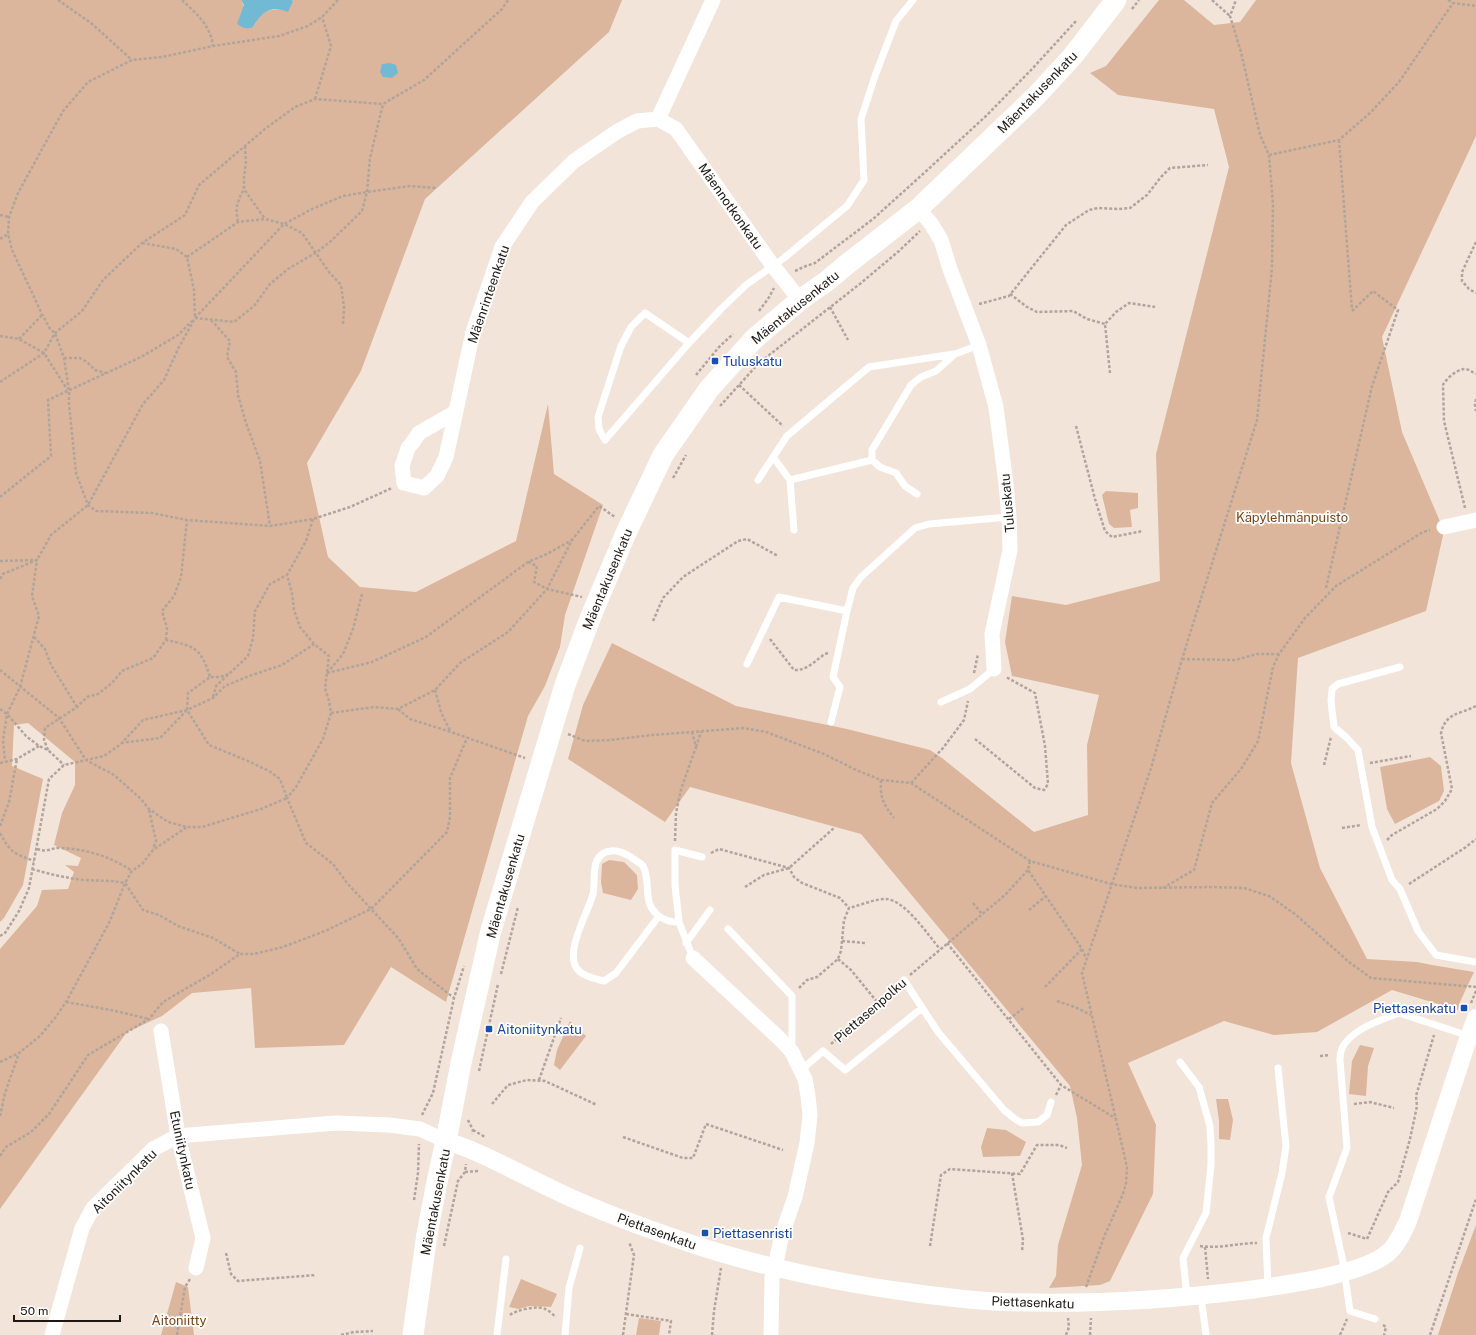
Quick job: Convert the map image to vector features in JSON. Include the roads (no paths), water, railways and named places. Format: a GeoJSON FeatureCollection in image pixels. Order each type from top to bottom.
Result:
{"type":"FeatureCollection","features":[{"type":"Feature","properties":{"kind":"main road","name":"Mäentakusenkatu"},"geometry":{"type":"LineString","coordinates":[[413,1335],[427,1234],[460,1063],[492,930],[560,700],[591,616],[626,533],[663,455],[709,389],[754,338],[846,265],[924,215],[1072,57],[1123,6]]}},
{"type":"Feature","properties":{"kind":"street"},"geometry":{"type":"LineString","coordinates":[[658,119],[713,0]]}},
{"type":"Feature","properties":{"kind":"street","name":"Mäennotkonkatu"},"geometry":{"type":"LineString","coordinates":[[658,119],[676,129],[773,266],[800,300]]}},
{"type":"Feature","properties":{"kind":"street","name":"Mäenrinteenkatu"},"geometry":{"type":"LineString","coordinates":[[454,413],[419,433],[408,448],[402,466],[404,483],[424,488],[437,476],[446,457],[472,332],[502,247],[532,202],[574,161],[618,131],[637,121],[658,119]]}},
{"type":"Feature","properties":{"kind":"street","name":"Tuluskatu"},"geometry":{"type":"LineString","coordinates":[[924,215],[941,240],[950,269],[979,345],[996,407],[1006,484],[1010,550],[992,634],[994,669]]}},
{"type":"Feature","properties":{"kind":"street"},"geometry":{"type":"LineString","coordinates":[[1444,526],[1472,521]]}},
{"type":"Feature","properties":{"kind":"street"},"geometry":{"type":"LineString","coordinates":[[693,958],[792,1052],[805,1078],[810,1115],[808,1136],[794,1197],[782,1234],[774,1267],[772,1278],[771,1335]]}},
{"type":"Feature","properties":{"kind":"street","name":"Piettasenkatu"},"geometry":{"type":"LineString","coordinates":[[446,1141],[469,1148],[548,1187],[607,1213],[667,1236],[774,1267],[886,1290],[1002,1302],[1070,1303],[1132,1302],[1191,1294],[1268,1287],[1344,1272],[1374,1262],[1390,1251],[1402,1235],[1408,1221],[1469,1036],[1473,1011]]}},
{"type":"Feature","properties":{"kind":"street","name":"Etuniitynkatu"},"geometry":{"type":"LineString","coordinates":[[161,1031],[178,1136],[203,1238],[196,1268]]}},
{"type":"Feature","properties":{"kind":"street","name":"Aitoniitynkatu"},"geometry":{"type":"LineString","coordinates":[[52,1335],[82,1228],[94,1208],[153,1149],[178,1136],[335,1123],[389,1125],[420,1129],[446,1141]]}},
{"type":"Feature","properties":{"kind":"lane"},"geometry":{"type":"LineString","coordinates":[[689,343],[645,313],[631,328],[622,346],[598,417],[599,429],[605,440],[720,309],[746,285],[784,258],[847,206],[864,180],[861,119],[875,76],[896,21],[913,0]]}},
{"type":"Feature","properties":{"kind":"lane"},"geometry":{"type":"LineString","coordinates":[[758,480],[787,436],[869,367],[955,354],[979,345]]}},
{"type":"Feature","properties":{"kind":"lane"},"geometry":{"type":"LineString","coordinates":[[917,494],[905,486],[896,473],[880,467],[872,460],[872,450],[911,386],[921,377],[936,371],[955,354]]}},
{"type":"Feature","properties":{"kind":"lane"},"geometry":{"type":"LineString","coordinates":[[773,457],[790,480],[794,530]]}},
{"type":"Feature","properties":{"kind":"lane"},"geometry":{"type":"LineString","coordinates":[[790,480],[872,460]]}},
{"type":"Feature","properties":{"kind":"lane"},"geometry":{"type":"LineString","coordinates":[[831,722],[840,688],[833,677],[838,651],[853,588],[861,577],[915,528],[929,524],[1009,517]]}},
{"type":"Feature","properties":{"kind":"lane"},"geometry":{"type":"LineString","coordinates":[[747,664],[779,597],[847,611]]}},
{"type":"Feature","properties":{"kind":"lane"},"geometry":{"type":"LineString","coordinates":[[1400,667],[1338,684],[1332,689],[1330,701],[1334,727],[1358,750],[1371,822],[1392,880],[1400,890],[1418,931],[1436,955],[1476,962]]}},
{"type":"Feature","properties":{"kind":"lane"},"geometry":{"type":"LineString","coordinates":[[941,702],[970,689],[994,669]]}},
{"type":"Feature","properties":{"kind":"lane"},"geometry":{"type":"LineString","coordinates":[[659,916],[616,973],[604,981],[592,978],[579,971],[573,962],[573,949],[593,892],[593,877],[597,861],[602,853],[612,850],[627,855],[642,865],[646,877],[648,901],[653,912],[659,916],[667,922],[679,922]]}},
{"type":"Feature","properties":{"kind":"lane"},"geometry":{"type":"LineString","coordinates":[[693,958],[679,922],[675,885],[675,850],[702,857]]}},
{"type":"Feature","properties":{"kind":"lane"},"geometry":{"type":"LineString","coordinates":[[686,943],[710,910]]}},
{"type":"Feature","properties":{"kind":"lane"},"geometry":{"type":"LineString","coordinates":[[728,929],[792,996],[792,1052]]}},
{"type":"Feature","properties":{"kind":"lane"},"geometry":{"type":"LineString","coordinates":[[904,980],[938,1032],[1004,1110],[1022,1123],[1038,1122],[1047,1116],[1051,1102]]}},
{"type":"Feature","properties":{"kind":"lane","name":"Piettasenpolku"},"geometry":{"type":"LineString","coordinates":[[801,1070],[823,1051],[845,1070],[922,1008]]}},
{"type":"Feature","properties":{"kind":"lane"},"geometry":{"type":"LineString","coordinates":[[1375,1319],[1350,1311],[1329,1197],[1347,1148],[1340,1060],[1342,1049],[1348,1040],[1361,1030],[1399,1013],[1469,1036]]}},
{"type":"Feature","properties":{"kind":"lane"},"geometry":{"type":"LineString","coordinates":[[1180,1062],[1199,1087],[1210,1126],[1211,1165],[1206,1213],[1183,1258],[1191,1294],[1206,1335]]}},
{"type":"Feature","properties":{"kind":"lane"},"geometry":{"type":"LineString","coordinates":[[1268,1287],[1266,1238],[1282,1173],[1286,1146],[1278,1068]]}},
{"type":"Feature","properties":{"kind":"lane"},"geometry":{"type":"LineString","coordinates":[[566,1331],[569,1288],[580,1248]]}},
{"type":"Feature","properties":{"kind":"lane"},"geometry":{"type":"LineString","coordinates":[[497,1335],[506,1259]]}},
{"type":"Feature","properties":{"kind":"water"},"geometry":{"type":"Polygon","coordinates":[[[241,0],[293,1],[288,12],[276,9],[267,11],[259,18],[253,27],[246,28],[237,24],[244,5],[241,0]]]}},
{"type":"Feature","properties":{"kind":"water"},"geometry":{"type":"Polygon","coordinates":[[[390,63],[396,65],[398,73],[392,78],[383,77],[380,72],[382,64],[390,63]]]}},
{"type":"Feature","properties":{"kind":"place","name":"Tuluskatu"},"geometry":{"type":"Point","coordinates":[715,361]}},
{"type":"Feature","properties":{"kind":"place","name":"Piettasenkatu"},"geometry":{"type":"Point","coordinates":[1464,1008]}},
{"type":"Feature","properties":{"kind":"place","name":"Aitoniitynkatu"},"geometry":{"type":"Point","coordinates":[489,1029]}},
{"type":"Feature","properties":{"kind":"place","name":"Piettasenristi"},"geometry":{"type":"Point","coordinates":[705,1233]}},
{"type":"Feature","properties":{"kind":"park label","name":"Käpylehmänpuisto"},"geometry":{"type":"Point","coordinates":[1292,517]}},
{"type":"Feature","properties":{"kind":"park label","name":"Aitoniitty"},"geometry":{"type":"Point","coordinates":[179,1320]}}]}
